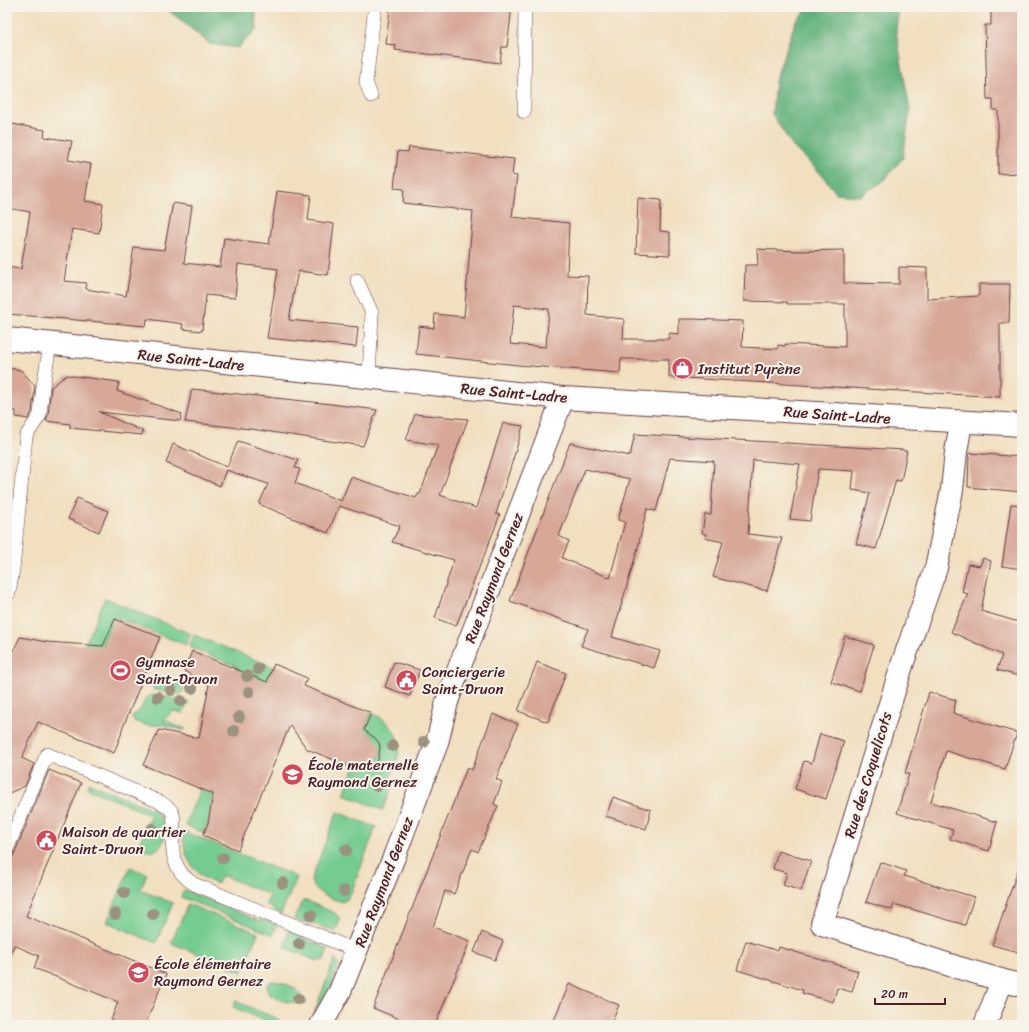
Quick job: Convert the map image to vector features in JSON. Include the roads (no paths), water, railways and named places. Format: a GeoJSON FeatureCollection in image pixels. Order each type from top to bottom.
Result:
{"type":"FeatureCollection","features":[{"type":"Feature","properties":{"kind":"street","name":"Rue Saint-Ladre"},"geometry":{"type":"LineString","coordinates":[[7,340],[563,398],[1022,426]]}},
{"type":"Feature","properties":{"kind":"street","name":"Rue Raymond Gernez"},"geometry":{"type":"LineString","coordinates":[[321,1025],[340,991],[357,951],[434,754],[456,676],[563,398]]}},
{"type":"Feature","properties":{"kind":"street","name":"Rue des Coquelicots"},"geometry":{"type":"LineString","coordinates":[[961,423],[952,490],[936,568],[903,662],[822,924],[1012,982]]}},
{"type":"Feature","properties":{"kind":"street"},"geometry":{"type":"LineString","coordinates":[[985,1025],[1012,982]]}},
{"type":"Feature","properties":{"kind":"lane"},"geometry":{"type":"LineString","coordinates":[[371,96],[366,82],[375,7]]}},
{"type":"Feature","properties":{"kind":"lane"},"geometry":{"type":"LineString","coordinates":[[524,112],[525,7]]}},
{"type":"Feature","properties":{"kind":"lane"},"geometry":{"type":"LineString","coordinates":[[357,280],[372,313],[369,378]]}},
{"type":"Feature","properties":{"kind":"lane"},"geometry":{"type":"LineString","coordinates":[[7,594],[9,593],[13,569],[26,436],[40,415],[50,345]]}},
{"type":"Feature","properties":{"kind":"lane"},"geometry":{"type":"LineString","coordinates":[[7,849],[47,754],[167,806],[172,812],[174,818],[172,840],[176,862],[180,872],[194,884],[357,951]]}},
{"type":"Feature","properties":{"kind":"place","name":"Institut Pyrène"},"geometry":{"type":"Point","coordinates":[682,369]}},
{"type":"Feature","properties":{"kind":"place","name":"Gymnase Saint-Druon"},"geometry":{"type":"Point","coordinates":[120,671]}},
{"type":"Feature","properties":{"kind":"place","name":"Conciergerie Saint-Druon"},"geometry":{"type":"Point","coordinates":[406,681]}},
{"type":"Feature","properties":{"kind":"place","name":"École maternelle Raymond Gernez"},"geometry":{"type":"Point","coordinates":[293,774]}},
{"type":"Feature","properties":{"kind":"place","name":"Maison de quartier Saint-Druon"},"geometry":{"type":"Point","coordinates":[46,841]}},
{"type":"Feature","properties":{"kind":"place","name":"École élémentaire Raymond Gernez"},"geometry":{"type":"Point","coordinates":[139,973]}}]}
